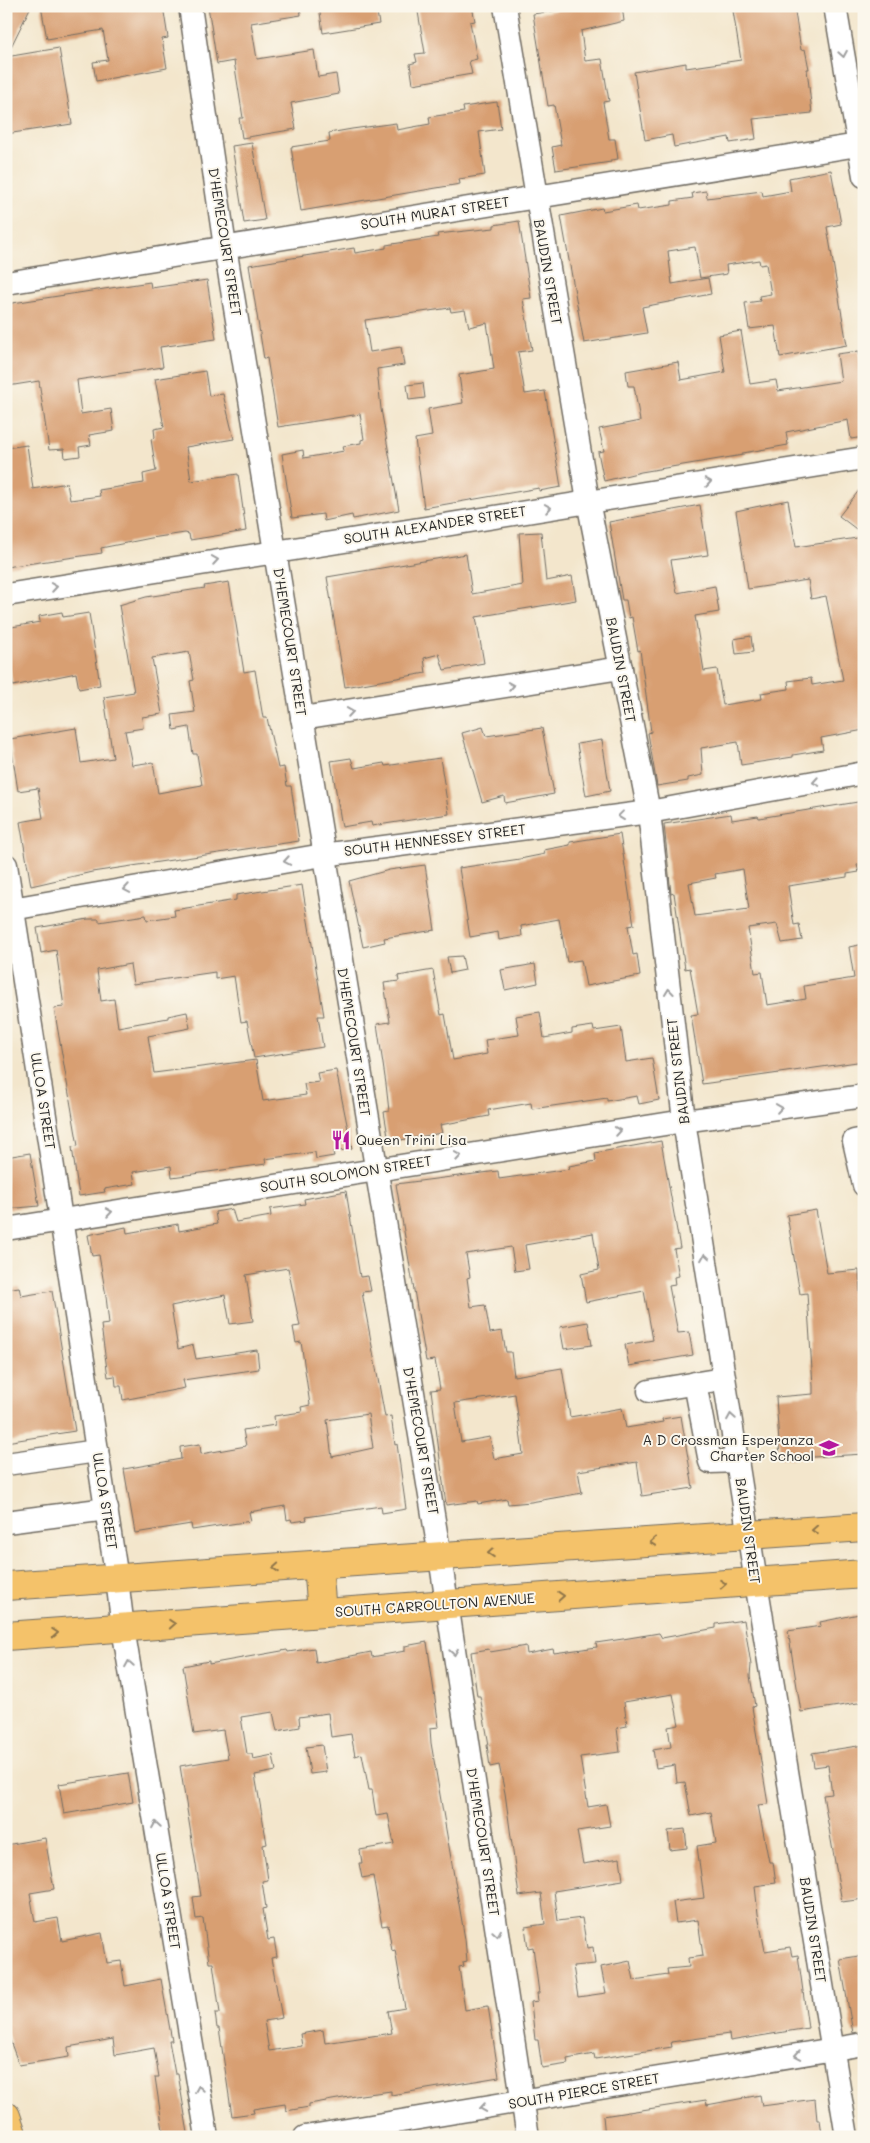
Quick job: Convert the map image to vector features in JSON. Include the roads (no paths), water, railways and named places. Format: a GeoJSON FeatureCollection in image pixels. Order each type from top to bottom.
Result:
{"type":"FeatureCollection","features":[{"type":"Feature","properties":{"kind":"main road"},"geometry":{"type":"LineString","coordinates":[[6,1586],[864,1527]]}},
{"type":"Feature","properties":{"kind":"main road"},"geometry":{"type":"LineString","coordinates":[[318,1565],[322,1613]]}},
{"type":"Feature","properties":{"kind":"main road","name":"SOUTH CARROLLTON AVENUE"},"geometry":{"type":"LineString","coordinates":[[6,1636],[864,1574]]}},
{"type":"Feature","properties":{"kind":"main road"},"geometry":{"type":"LineString","coordinates":[[6,2116],[14,2137]]}},
{"type":"Feature","properties":{"kind":"street","name":"D'HEMECOURT STREET"},"geometry":{"type":"LineString","coordinates":[[190,6],[225,248],[440,1557],[528,2137]]}},
{"type":"Feature","properties":{"kind":"street","name":"BAUDIN STREET"},"geometry":{"type":"LineString","coordinates":[[505,6],[588,501],[649,812],[684,1121],[756,1582],[847,2137]]}},
{"type":"Feature","properties":{"kind":"street"},"geometry":{"type":"LineString","coordinates":[[835,6],[861,145],[864,176]]}},
{"type":"Feature","properties":{"kind":"street","name":"SOUTH MURAT STREET"},"geometry":{"type":"LineString","coordinates":[[6,283],[861,145]]}},
{"type":"Feature","properties":{"kind":"street","name":"SOUTH ALEXANDER STREET"},"geometry":{"type":"LineString","coordinates":[[6,595],[276,550],[864,458]]}},
{"type":"Feature","properties":{"kind":"street"},"geometry":{"type":"LineString","coordinates":[[302,718],[620,668]]}},
{"type":"Feature","properties":{"kind":"street","name":"SOUTH HENNESSEY STREET"},"geometry":{"type":"LineString","coordinates":[[10,909],[324,855],[649,812],[864,773]]}},
{"type":"Feature","properties":{"kind":"street","name":"ULLOA STREET"},"geometry":{"type":"LineString","coordinates":[[6,865],[10,909],[107,1509],[123,1628],[207,2137]]}},
{"type":"Feature","properties":{"kind":"street","name":"SOUTH SOLOMON STREET"},"geometry":{"type":"LineString","coordinates":[[6,1229],[684,1121],[864,1096]]}},
{"type":"Feature","properties":{"kind":"street"},"geometry":{"type":"LineString","coordinates":[[864,1139],[854,1141],[864,1185]]}},
{"type":"Feature","properties":{"kind":"street"},"geometry":{"type":"LineString","coordinates":[[649,1390],[725,1379]]}},
{"type":"Feature","properties":{"kind":"street"},"geometry":{"type":"LineString","coordinates":[[695,1383],[710,1462],[738,1461]]}},
{"type":"Feature","properties":{"kind":"street"},"geometry":{"type":"LineString","coordinates":[[6,1464],[97,1451]]}},
{"type":"Feature","properties":{"kind":"street"},"geometry":{"type":"LineString","coordinates":[[6,1522],[107,1509]]}},
{"type":"Feature","properties":{"kind":"street","name":"SOUTH PIERCE STREET"},"geometry":{"type":"LineString","coordinates":[[305,2137],[864,2044]]}},
{"type":"Feature","properties":{"kind":"place","name":"Queen Trini Lisa"},"geometry":{"type":"Point","coordinates":[341,1140]}},
{"type":"Feature","properties":{"kind":"place","name":"A D Crossman Esperanza Charter School"},"geometry":{"type":"Point","coordinates":[829,1448]}}]}
